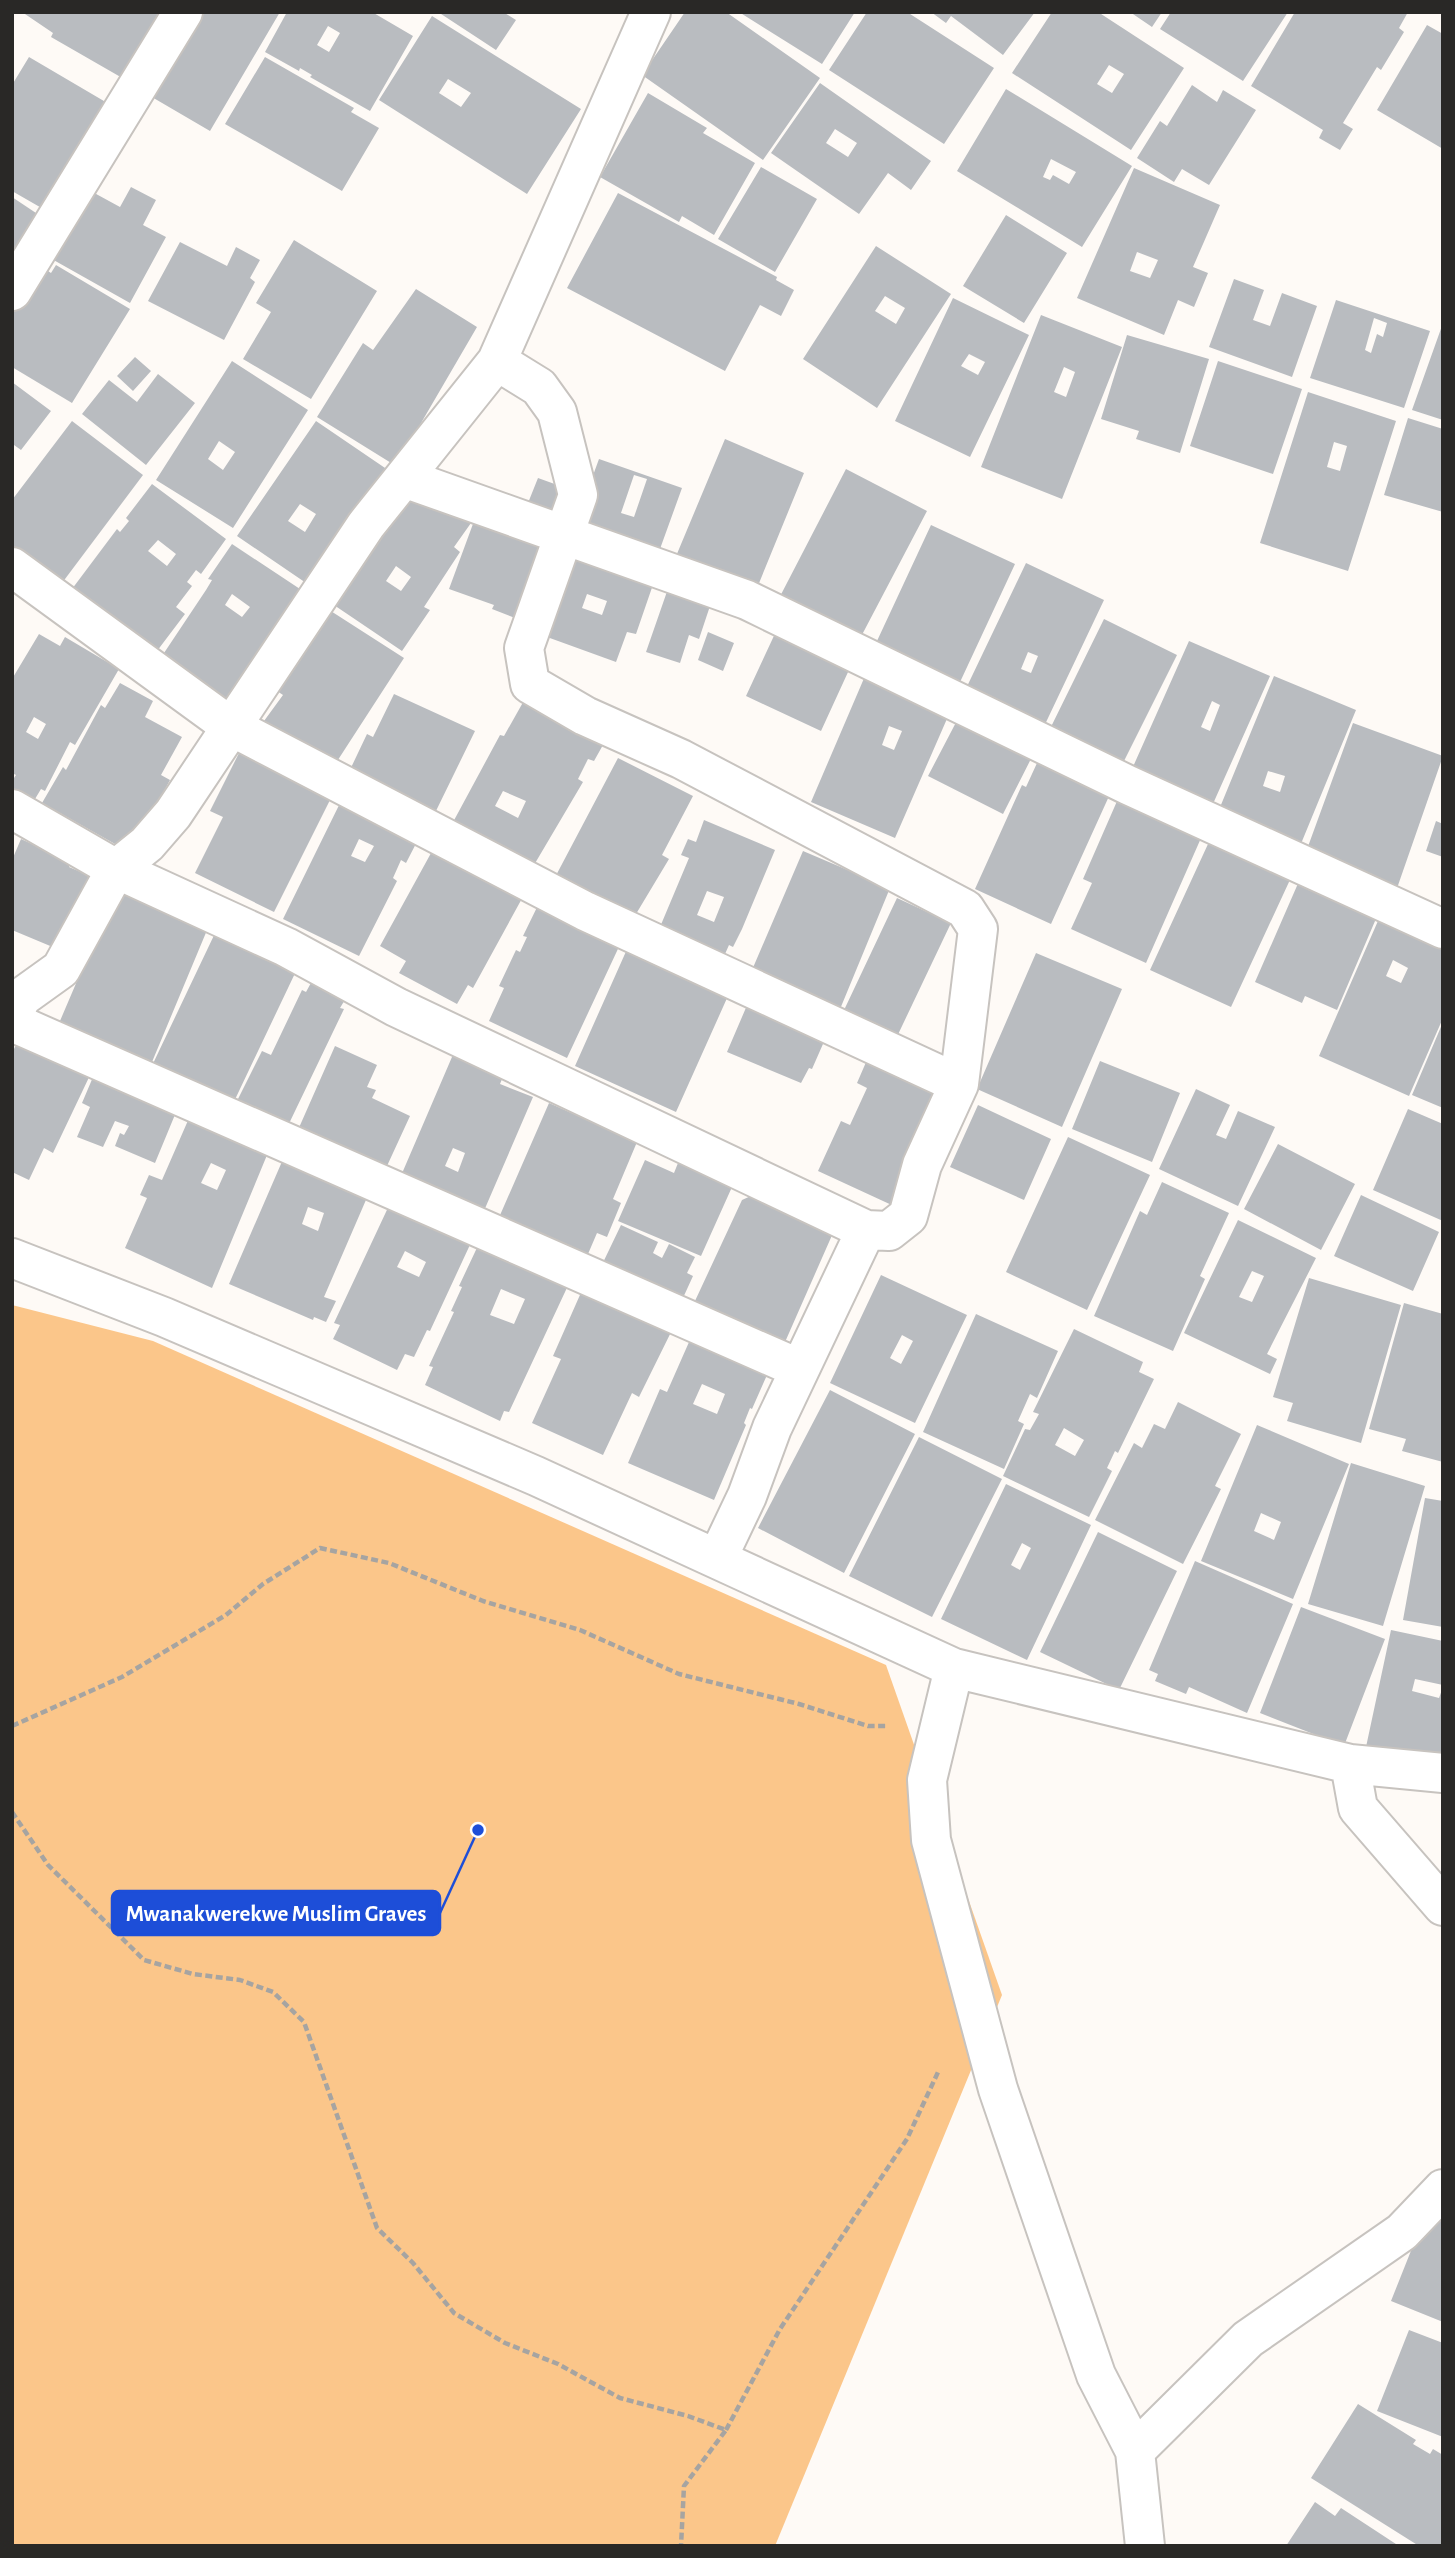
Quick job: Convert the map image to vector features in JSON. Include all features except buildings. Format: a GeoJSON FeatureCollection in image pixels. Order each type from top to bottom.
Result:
{"type":"FeatureCollection","features":[{"type":"Feature","properties":{"kind":"street"},"geometry":{"type":"LineString","coordinates":[[12,291],[183,12]]}},
{"type":"Feature","properties":{"kind":"street"},"geometry":{"type":"LineString","coordinates":[[12,1016],[22,998],[61,968],[116,869],[147,844],[173,814],[366,526],[497,361],[651,12]]}},
{"type":"Feature","properties":{"kind":"street"},"geometry":{"type":"LineString","coordinates":[[12,809],[116,869],[197,903],[286,947],[396,1007],[866,1230],[889,1230],[908,1216],[922,1165],[959,1084],[978,929],[965,909],[681,759],[585,716],[530,684],[524,648],[561,536],[578,495],[557,412],[539,387],[497,361]]}},
{"type":"Feature","properties":{"kind":"street"},"geometry":{"type":"LineString","coordinates":[[404,478],[747,600],[1116,779],[1443,929]]}},
{"type":"Feature","properties":{"kind":"street"},"geometry":{"type":"LineString","coordinates":[[12,567],[230,726],[585,911],[959,1084]]}},
{"type":"Feature","properties":{"kind":"street"},"geometry":{"type":"LineString","coordinates":[[12,1022],[800,1369]]}},
{"type":"Feature","properties":{"kind":"street"},"geometry":{"type":"LineString","coordinates":[[717,1559],[747,1496],[772,1428],[866,1230]]}},
{"type":"Feature","properties":{"kind":"street"},"geometry":{"type":"LineString","coordinates":[[12,1258],[164,1317],[459,1443],[954,1668],[1350,1764],[1443,1773]]}},
{"type":"Feature","properties":{"kind":"street"},"geometry":{"type":"LineString","coordinates":[[954,1668],[938,1724],[927,1780],[931,1840],[998,2089],[1096,2375],[1135,2451],[1145,2546]]}},
{"type":"Feature","properties":{"kind":"street"},"geometry":{"type":"LineString","coordinates":[[1350,1764],[1358,1808],[1443,1906]]}},
{"type":"Feature","properties":{"kind":"street"},"geometry":{"type":"LineString","coordinates":[[1135,2451],[1248,2339],[1402,2232],[1443,2189]]}},
{"type":"Feature","properties":{"kind":"path"},"geometry":{"type":"LineString","coordinates":[[12,1726],[122,1677],[226,1615],[263,1584],[320,1548],[389,1563],[483,1601],[580,1630],[679,1674],[799,1704],[868,1726],[938,1724]]}},
{"type":"Feature","properties":{"kind":"path"},"geometry":{"type":"LineString","coordinates":[[12,1812],[48,1865],[144,1960],[192,1974],[240,1980],[273,1992],[304,2022],[377,2228],[413,2263],[454,2313],[505,2343],[558,2364],[620,2398],[688,2416],[726,2430]]}},
{"type":"Feature","properties":{"kind":"path"},"geometry":{"type":"LineString","coordinates":[[681,2546],[684,2486],[726,2430],[780,2329],[907,2139],[974,2004]]}},
{"type":"Feature","properties":{"kind":"shaded area"},"geometry":{"type":"Polygon","coordinates":[[[12,1305],[153,1341],[886,1665],[1002,1995],[775,2546],[12,2546],[12,1305]]]}},
{"type":"Feature","properties":{"kind":"place","name":"Mwanakwerekwe Muslim Graves"},"geometry":{"type":"Point","coordinates":[478,1830]}}]}
